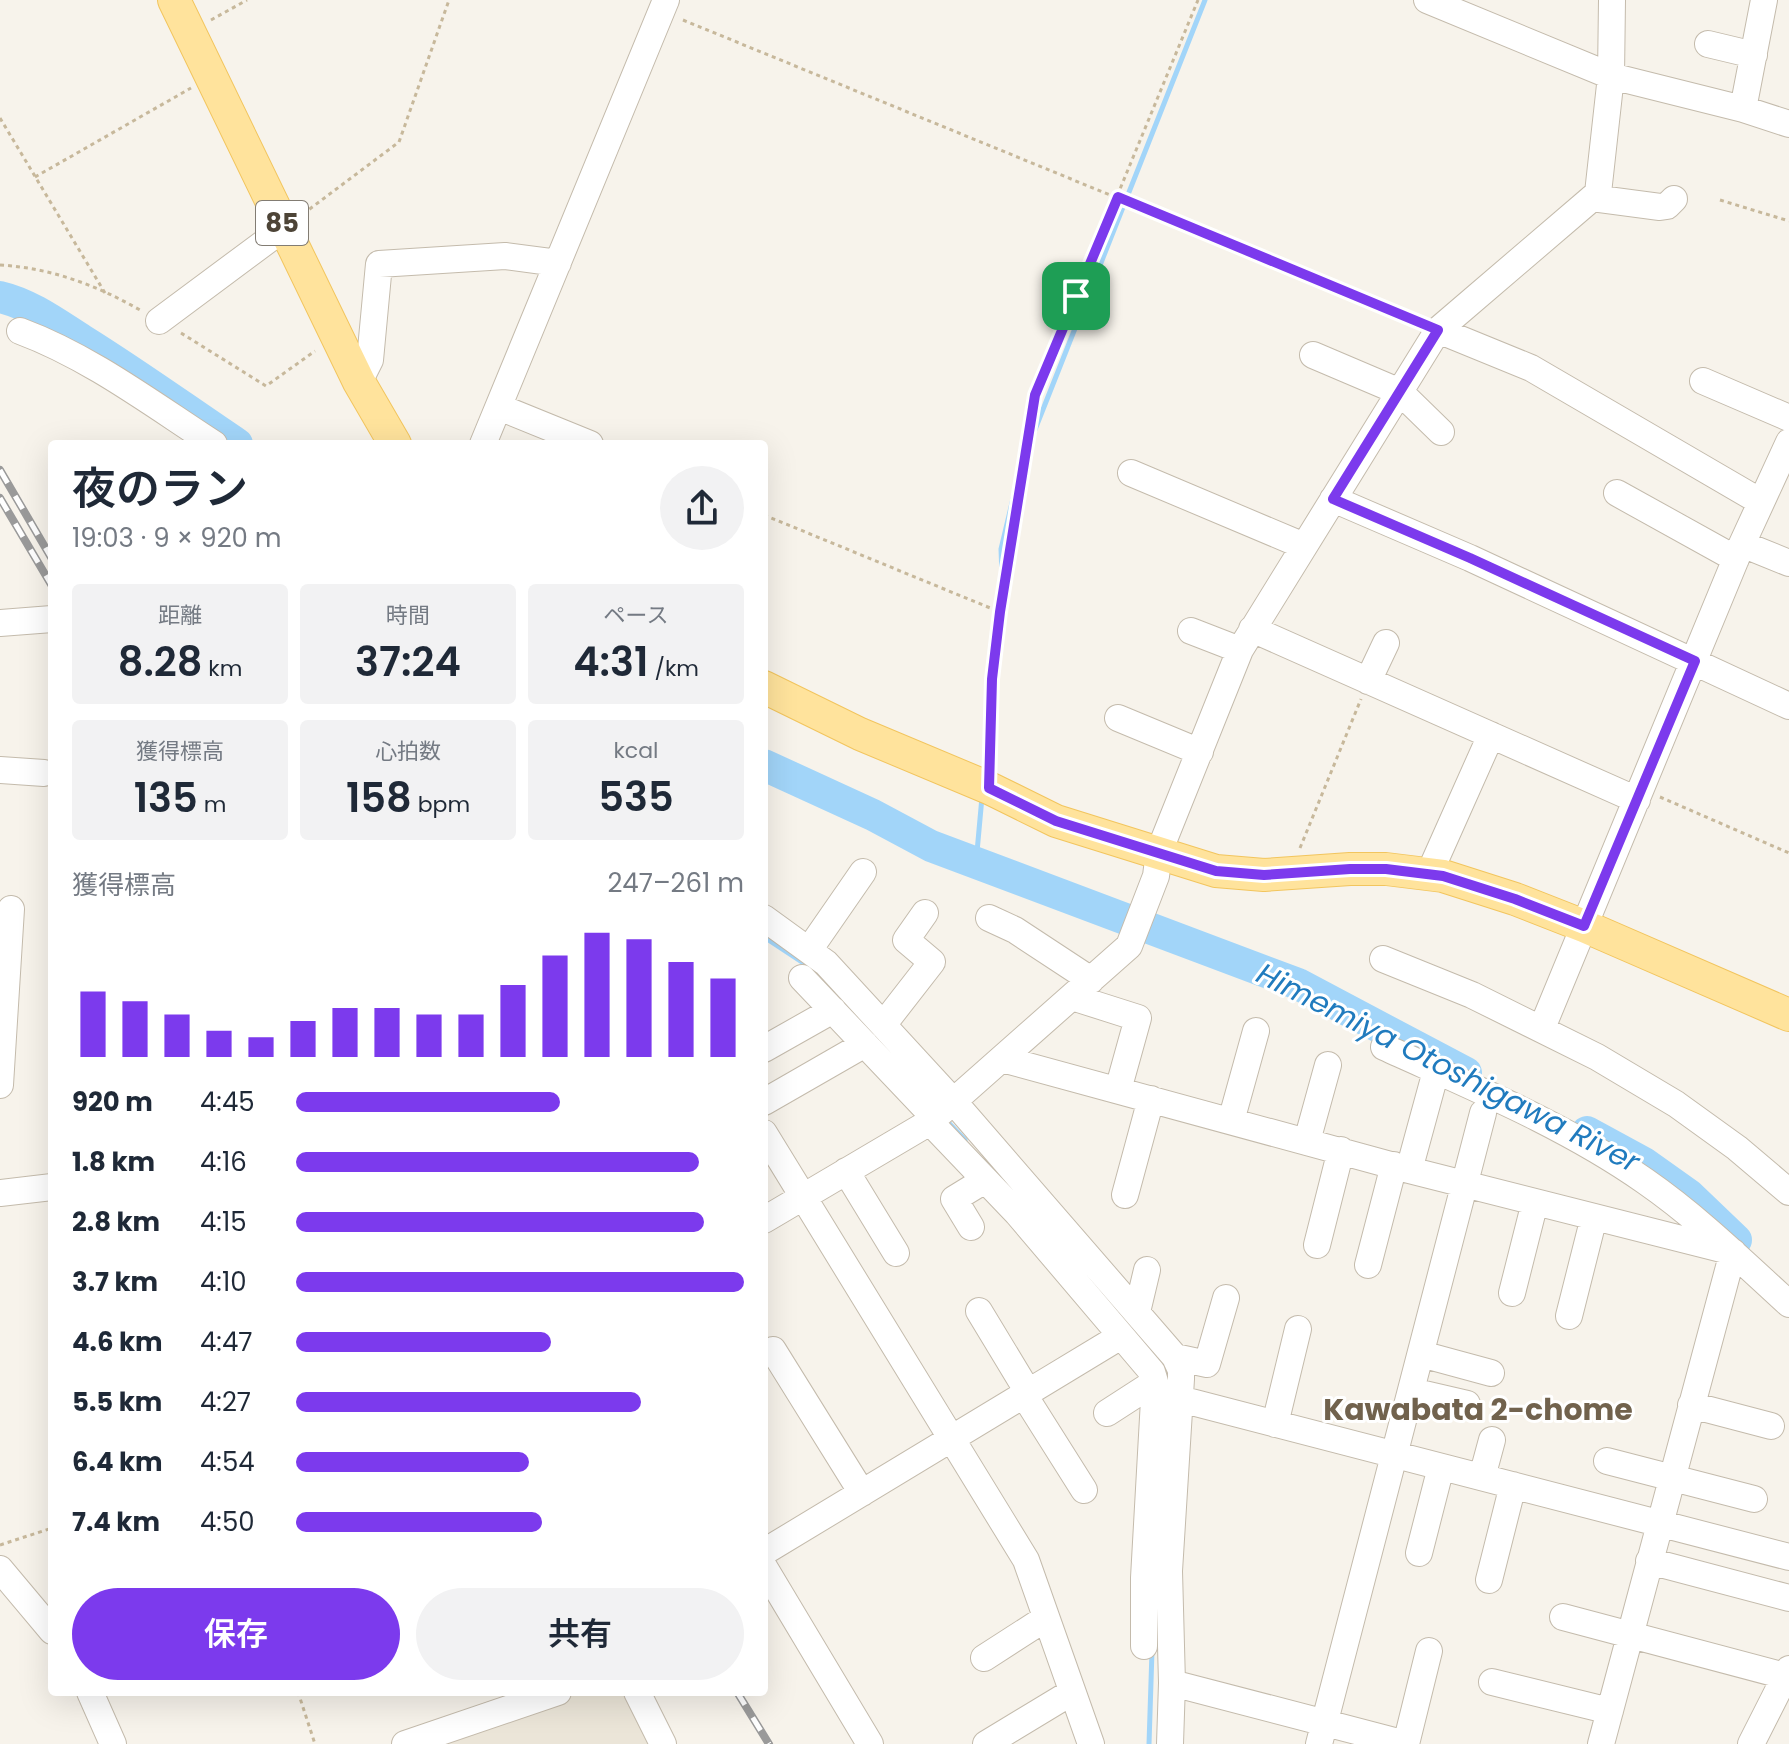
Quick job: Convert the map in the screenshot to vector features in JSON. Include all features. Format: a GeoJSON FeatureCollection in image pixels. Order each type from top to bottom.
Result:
{"type":"FeatureCollection","features":[{"type":"Feature","properties":{"kind":"main road","name":"85"},"geometry":{"type":"LineString","coordinates":[[174,0],[359,382],[393,440]]}},
{"type":"Feature","properties":{"kind":"main road"},"geometry":{"type":"LineString","coordinates":[[768,689],[860,734],[1158,864],[1264,875],[1374,869],[1443,876],[1584,926],[1789,1015]]}},
{"type":"Feature","properties":{"kind":"street"},"geometry":{"type":"LineString","coordinates":[[1427,0],[1611,76],[1743,109],[1789,124]]}},
{"type":"Feature","properties":{"kind":"street"},"geometry":{"type":"LineString","coordinates":[[768,1218],[942,1112],[1129,946],[1200,752],[1246,640],[1438,330],[1598,193],[1611,76],[1612,0]]}},
{"type":"Feature","properties":{"kind":"street"},"geometry":{"type":"LineString","coordinates":[[1743,109],[1764,0]]}},
{"type":"Feature","properties":{"kind":"street"},"geometry":{"type":"LineString","coordinates":[[485,440],[664,5]]}},
{"type":"Feature","properties":{"kind":"street"},"geometry":{"type":"LineString","coordinates":[[1708,44],[1754,55]]}},
{"type":"Feature","properties":{"kind":"street"},"geometry":{"type":"LineString","coordinates":[[1592,198],[1660,207],[1667,206],[1674,199]]}},
{"type":"Feature","properties":{"kind":"street"},"geometry":{"type":"LineString","coordinates":[[159,321],[284,228]]}},
{"type":"Feature","properties":{"kind":"street"},"geometry":{"type":"LineString","coordinates":[[359,382],[370,360],[379,264],[505,256],[558,263]]}},
{"type":"Feature","properties":{"kind":"street"},"geometry":{"type":"LineString","coordinates":[[1438,330],[1531,368],[1761,502]]}},
{"type":"Feature","properties":{"kind":"street"},"geometry":{"type":"LineString","coordinates":[[20,331],[82,359],[208,440]]}},
{"type":"Feature","properties":{"kind":"street"},"geometry":{"type":"LineString","coordinates":[[1313,355],[1400,392],[1441,432]]}},
{"type":"Feature","properties":{"kind":"street"},"geometry":{"type":"LineString","coordinates":[[1703,381],[1789,418]]}},
{"type":"Feature","properties":{"kind":"street"},"geometry":{"type":"LineString","coordinates":[[499,407],[580,440]]}},
{"type":"Feature","properties":{"kind":"street"},"geometry":{"type":"LineString","coordinates":[[1542,1028],[1739,552],[1789,442]]}},
{"type":"Feature","properties":{"kind":"street"},"geometry":{"type":"LineString","coordinates":[[1131,473],[1304,546]]}},
{"type":"Feature","properties":{"kind":"street"},"geometry":{"type":"LineString","coordinates":[[1617,493],[1739,552],[1789,563]]}},
{"type":"Feature","properties":{"kind":"street"},"geometry":{"type":"LineString","coordinates":[[1333,499],[1470,558],[1789,706]]}},
{"type":"Feature","properties":{"kind":"street"},"geometry":{"type":"LineString","coordinates":[[0,623],[48,619]]}},
{"type":"Feature","properties":{"kind":"street"},"geometry":{"type":"LineString","coordinates":[[1191,631],[1246,640],[1368,681],[1639,795]]}},
{"type":"Feature","properties":{"kind":"street"},"geometry":{"type":"LineString","coordinates":[[1368,681],[1386,643]]}},
{"type":"Feature","properties":{"kind":"street"},"geometry":{"type":"LineString","coordinates":[[1118,718],[1200,752]]}},
{"type":"Feature","properties":{"kind":"street"},"geometry":{"type":"LineString","coordinates":[[1429,874],[1491,735]]}},
{"type":"Feature","properties":{"kind":"street"},"geometry":{"type":"LineString","coordinates":[[0,770],[44,773]]}},
{"type":"Feature","properties":{"kind":"street"},"geometry":{"type":"LineString","coordinates":[[809,950],[863,872]]}},
{"type":"Feature","properties":{"kind":"street"},"geometry":{"type":"LineString","coordinates":[[0,1085],[11,909]]}},
{"type":"Feature","properties":{"kind":"street"},"geometry":{"type":"LineString","coordinates":[[768,1100],[874,1034],[932,962],[906,940],[925,913]]}},
{"type":"Feature","properties":{"kind":"street"},"geometry":{"type":"LineString","coordinates":[[989,918],[1015,930],[1081,989],[1138,1018],[1118,1090]]}},
{"type":"Feature","properties":{"kind":"street"},"geometry":{"type":"LineString","coordinates":[[768,921],[826,963],[874,1034],[942,1112],[1137,1312],[1175,1357],[1181,1370],[1169,1571],[1170,1744]]}},
{"type":"Feature","properties":{"kind":"street"},"geometry":{"type":"LineString","coordinates":[[1383,959],[1472,995],[1542,1028],[1676,1104],[1737,1148],[1789,1192]]}},
{"type":"Feature","properties":{"kind":"street"},"geometry":{"type":"LineString","coordinates":[[802,978],[833,1010],[874,1034]]}},
{"type":"Feature","properties":{"kind":"street"},"geometry":{"type":"LineString","coordinates":[[768,1047],[833,1010]]}},
{"type":"Feature","properties":{"kind":"street"},"geometry":{"type":"LineString","coordinates":[[1231,1121],[1256,1031]]}},
{"type":"Feature","properties":{"kind":"street"},"geometry":{"type":"LineString","coordinates":[[1384,1047],[1491,1094],[1614,1160],[1647,1182],[1733,1252],[1789,1304]]}},
{"type":"Feature","properties":{"kind":"street"},"geometry":{"type":"LineString","coordinates":[[1002,1059],[1466,1184],[1733,1252]]}},
{"type":"Feature","properties":{"kind":"street"},"geometry":{"type":"LineString","coordinates":[[1307,1141],[1328,1065]]}},
{"type":"Feature","properties":{"kind":"street"},"geometry":{"type":"LineString","coordinates":[[1368,1265],[1436,1071]]}},
{"type":"Feature","properties":{"kind":"street"},"geometry":{"type":"LineString","coordinates":[[1125,1195],[1151,1099]]}},
{"type":"Feature","properties":{"kind":"street"},"geometry":{"type":"LineString","coordinates":[[942,1112],[985,1180],[1017,1213],[1152,1372],[1155,1382],[1144,1578],[1144,1646]]}},
{"type":"Feature","properties":{"kind":"street"},"geometry":{"type":"LineString","coordinates":[[1321,1733],[1483,1113]]}},
{"type":"Feature","properties":{"kind":"street"},"geometry":{"type":"LineString","coordinates":[[768,1140],[1026,1560],[1091,1744]]}},
{"type":"Feature","properties":{"kind":"street"},"geometry":{"type":"LineString","coordinates":[[1317,1245],[1341,1150]]}},
{"type":"Feature","properties":{"kind":"street"},"geometry":{"type":"LineString","coordinates":[[846,1171],[896,1253]]}},
{"type":"Feature","properties":{"kind":"street"},"geometry":{"type":"LineString","coordinates":[[971,1227],[954,1199],[985,1180]]}},
{"type":"Feature","properties":{"kind":"street"},"geometry":{"type":"LineString","coordinates":[[0,1193],[48,1187]]}},
{"type":"Feature","properties":{"kind":"street"},"geometry":{"type":"LineString","coordinates":[[1512,1293],[1535,1202]]}},
{"type":"Feature","properties":{"kind":"street"},"geometry":{"type":"LineString","coordinates":[[1569,1316],[1594,1217]]}},
{"type":"Feature","properties":{"kind":"street"},"geometry":{"type":"LineString","coordinates":[[1601,1744],[1733,1252]]}},
{"type":"Feature","properties":{"kind":"street"},"geometry":{"type":"LineString","coordinates":[[1137,1312],[1147,1270]]}},
{"type":"Feature","properties":{"kind":"street"},"geometry":{"type":"LineString","coordinates":[[1175,1357],[1207,1364],[1226,1298]]}},
{"type":"Feature","properties":{"kind":"street"},"geometry":{"type":"LineString","coordinates":[[979,1311],[1084,1490]]}},
{"type":"Feature","properties":{"kind":"street"},"geometry":{"type":"LineString","coordinates":[[1275,1424],[1298,1329]]}},
{"type":"Feature","properties":{"kind":"street"},"geometry":{"type":"LineString","coordinates":[[768,1550],[1121,1336]]}},
{"type":"Feature","properties":{"kind":"street"},"geometry":{"type":"LineString","coordinates":[[773,1350],[862,1493]]}},
{"type":"Feature","properties":{"kind":"street"},"geometry":{"type":"LineString","coordinates":[[1421,1354],[1491,1373]]}},
{"type":"Feature","properties":{"kind":"street"},"geometry":{"type":"LineString","coordinates":[[1107,1413],[1155,1382]]}},
{"type":"Feature","properties":{"kind":"street"},"geometry":{"type":"LineString","coordinates":[[1411,1391],[1467,1404]]}},
{"type":"Feature","properties":{"kind":"street"},"geometry":{"type":"LineString","coordinates":[[1180,1399],[1789,1557]]}},
{"type":"Feature","properties":{"kind":"street"},"geometry":{"type":"LineString","coordinates":[[1691,1405],[1771,1426]]}},
{"type":"Feature","properties":{"kind":"street"},"geometry":{"type":"LineString","coordinates":[[1482,1477],[1492,1440]]}},
{"type":"Feature","properties":{"kind":"street"},"geometry":{"type":"LineString","coordinates":[[1607,1461],[1754,1499]]}},
{"type":"Feature","properties":{"kind":"street"},"geometry":{"type":"LineString","coordinates":[[1419,1553],[1441,1467]]}},
{"type":"Feature","properties":{"kind":"street"},"geometry":{"type":"LineString","coordinates":[[1489,1580],[1513,1485]]}},
{"type":"Feature","properties":{"kind":"street"},"geometry":{"type":"LineString","coordinates":[[1649,1561],[1789,1598]]}},
{"type":"Feature","properties":{"kind":"street"},"geometry":{"type":"LineString","coordinates":[[0,1569],[48,1626]]}},
{"type":"Feature","properties":{"kind":"street"},"geometry":{"type":"LineString","coordinates":[[768,1574],[870,1744]]}},
{"type":"Feature","properties":{"kind":"street"},"geometry":{"type":"LineString","coordinates":[[1563,1617],[1787,1672],[1777,1719],[1751,1744]]}},
{"type":"Feature","properties":{"kind":"street"},"geometry":{"type":"LineString","coordinates":[[984,1658],[1046,1618]]}},
{"type":"Feature","properties":{"kind":"street"},"geometry":{"type":"LineString","coordinates":[[1172,1683],[1321,1733],[1406,1744],[1429,1651]]}},
{"type":"Feature","properties":{"kind":"street"},"geometry":{"type":"LineString","coordinates":[[1492,1682],[1610,1711]]}},
{"type":"Feature","properties":{"kind":"street"},"geometry":{"type":"LineString","coordinates":[[986,1744],[1072,1692]]}},
{"type":"Feature","properties":{"kind":"street"},"geometry":{"type":"LineString","coordinates":[[92,1696],[113,1744]]}},
{"type":"Feature","properties":{"kind":"street"},"geometry":{"type":"LineString","coordinates":[[406,1744],[546,1696]]}},
{"type":"Feature","properties":{"kind":"street"},"geometry":{"type":"LineString","coordinates":[[639,1696],[663,1744]]}},
{"type":"Feature","properties":{"kind":"path"},"geometry":{"type":"LineString","coordinates":[[189,31],[247,0]]}},
{"type":"Feature","properties":{"kind":"path"},"geometry":{"type":"LineString","coordinates":[[284,228],[399,142],[449,0]]}},
{"type":"Feature","properties":{"kind":"path"},"geometry":{"type":"LineString","coordinates":[[989,788],[992,679],[1035,395],[1198,0]]}},
{"type":"Feature","properties":{"kind":"path"},"geometry":{"type":"LineString","coordinates":[[664,5],[1438,330]]}},
{"type":"Feature","properties":{"kind":"path"},"geometry":{"type":"LineString","coordinates":[[35,177],[211,76]]}},
{"type":"Feature","properties":{"kind":"path"},"geometry":{"type":"LineString","coordinates":[[0,118],[105,293]]}},
{"type":"Feature","properties":{"kind":"path"},"geometry":{"type":"LineString","coordinates":[[1720,200],[1789,221]]}},
{"type":"Feature","properties":{"kind":"path"},"geometry":{"type":"LineString","coordinates":[[768,517],[1000,612]]}},
{"type":"Feature","properties":{"kind":"path"},"geometry":{"type":"LineString","coordinates":[[1289,874],[1368,681]]}},
{"type":"Feature","properties":{"kind":"path"},"geometry":{"type":"LineString","coordinates":[[1639,795],[1789,853]]}},
{"type":"Feature","properties":{"kind":"path"},"geometry":{"type":"LineString","coordinates":[[0,1545],[48,1529]]}},
{"type":"Feature","properties":{"kind":"path"},"geometry":{"type":"LineString","coordinates":[[299,1696],[315,1744]]}},
{"type":"Feature","properties":{"kind":"shaded area"},"geometry":{"type":"Polygon","coordinates":[[[546,1696],[639,1696],[663,1744],[405,1744],[546,1696]]]}},
{"type":"Feature","properties":{"kind":"waterway"},"geometry":{"type":"LineString","coordinates":[[984,775],[1002,576],[1001,549],[1021,465],[1205,0]]}},
{"type":"Feature","properties":{"kind":"waterway","name":"Himemiya Otoshigawa River"},"geometry":{"type":"LineString","coordinates":[[0,297],[22,304],[53,321],[231,440]]}},
{"type":"Feature","properties":{"kind":"waterway","name":"Himemiya Otoshigawa River"},"geometry":{"type":"LineString","coordinates":[[768,767],[873,815],[931,846],[1298,984],[1466,1073]]}},
{"type":"Feature","properties":{"kind":"waterway"},"geometry":{"type":"LineString","coordinates":[[976,863],[982,797]]}},
{"type":"Feature","properties":{"kind":"waterway"},"geometry":{"type":"LineString","coordinates":[[768,940],[817,972],[840,999]]}},
{"type":"Feature","properties":{"kind":"waterway"},"geometry":{"type":"LineString","coordinates":[[944,1118],[965,1140]]}},
{"type":"Feature","properties":{"kind":"waterway","name":"Himemiya Otoshigawa River"},"geometry":{"type":"LineString","coordinates":[[1587,1132],[1644,1163],[1689,1195],[1736,1240]]}},
{"type":"Feature","properties":{"kind":"waterway"},"geometry":{"type":"LineString","coordinates":[[1149,1744],[1152,1651]]}},
{"type":"Feature","properties":{"kind":"railway"},"geometry":{"type":"LineString","coordinates":[[0,470],[48,552]]}},
{"type":"Feature","properties":{"kind":"railway"},"geometry":{"type":"LineString","coordinates":[[0,498],[48,579]]}},
{"type":"Feature","properties":{"kind":"railway"},"geometry":{"type":"LineString","coordinates":[[739,1696],[769,1744]]}},
{"type":"Feature","properties":{"kind":"district","name":"Kawabata 2-chome"},"geometry":{"type":"Point","coordinates":[1478,1410]}},
{"type":"Feature","properties":{"kind":"route"},"geometry":{"type":"LineString","coordinates":[[1118,197],[1438,330],[1333,499],[1695,661],[1584,926],[1443,876],[1386,869],[1264,875],[1216,871],[1056,821],[989,788],[992,679],[1035,395],[1076,296],[1118,197]]}}]}
